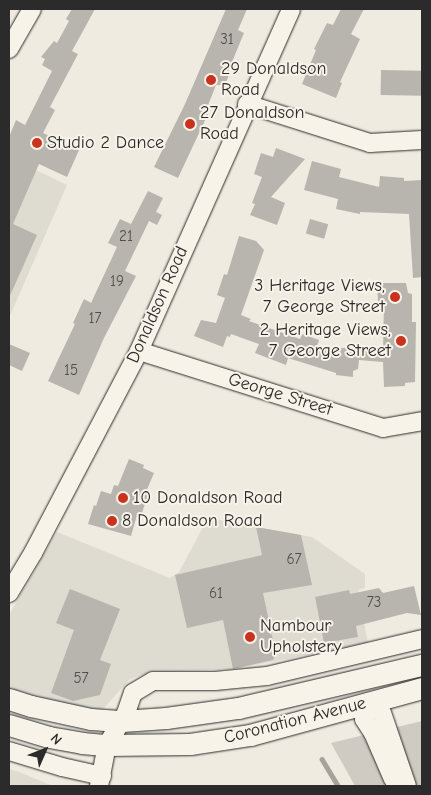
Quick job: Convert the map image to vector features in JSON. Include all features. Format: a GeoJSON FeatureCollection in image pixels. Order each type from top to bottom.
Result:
{"type":"FeatureCollection","features":[{"type":"Feature","properties":{"kind":"main road","name":"Coronation Avenue"},"geometry":{"type":"LineString","coordinates":[[9,699],[31,706],[91,718],[122,720],[166,718],[238,708],[422,664]]}},
{"type":"Feature","properties":{"kind":"main road","name":"Coronation Avenue"},"geometry":{"type":"LineString","coordinates":[[9,725],[49,737],[107,745],[190,744],[250,735],[422,688]]}},
{"type":"Feature","properties":{"kind":"street"},"geometry":{"type":"LineString","coordinates":[[9,49],[32,9]]}},
{"type":"Feature","properties":{"kind":"street","name":"Donaldson Road"},"geometry":{"type":"LineString","coordinates":[[9,593],[33,553],[139,351],[247,104],[291,9]]}},
{"type":"Feature","properties":{"kind":"street"},"geometry":{"type":"LineString","coordinates":[[247,104],[370,144],[422,140]]}},
{"type":"Feature","properties":{"kind":"street","name":"George Street"},"geometry":{"type":"LineString","coordinates":[[139,351],[383,428],[422,421]]}},
{"type":"Feature","properties":{"kind":"street"},"geometry":{"type":"LineString","coordinates":[[9,751],[100,781],[107,745],[122,720],[133,693],[153,681],[215,681],[267,676],[422,639]]}},
{"type":"Feature","properties":{"kind":"street"},"geometry":{"type":"LineString","coordinates":[[363,678],[370,702],[382,713],[408,786]]}},
{"type":"Feature","properties":{"kind":"street"},"geometry":{"type":"LineString","coordinates":[[370,702],[364,719],[373,733],[395,786]]}},
{"type":"Feature","properties":{"kind":"shaded area"},"geometry":{"type":"Polygon","coordinates":[[[9,157],[67,185],[9,318],[9,157]]]}},
{"type":"Feature","properties":{"kind":"shaded area"},"geometry":{"type":"Polygon","coordinates":[[[208,518],[312,537],[365,574],[365,588],[358,590],[368,644],[233,669],[157,672],[141,675],[130,679],[105,707],[98,711],[9,694],[9,615],[57,532],[170,578],[179,572],[208,518]]]}},
{"type":"Feature","properties":{"kind":"shaded area"},"geometry":{"type":"Polygon","coordinates":[[[422,721],[422,786],[355,786],[331,743],[422,721]]]}},
{"type":"Feature","properties":{"kind":"shaded area"},"geometry":{"type":"Polygon","coordinates":[[[9,769],[19,772],[53,786],[9,786],[9,769]]]}},
{"type":"Feature","properties":{"kind":"building"},"geometry":{"type":"Polygon","coordinates":[[[72,9],[95,9],[72,51],[78,54],[50,107],[55,110],[43,133],[79,150],[67,177],[39,164],[13,224],[37,235],[9,298],[9,137],[16,120],[25,125],[52,71],[42,65],[45,59],[41,57],[54,41],[57,43],[69,21],[66,19],[72,9]]]}},
{"type":"Feature","properties":{"kind":"building"},"geometry":{"type":"Polygon","coordinates":[[[226,9],[247,9],[238,30],[244,33],[227,74],[229,75],[225,85],[216,85],[205,113],[208,114],[178,178],[154,167],[185,104],[226,9]]]}},
{"type":"Feature","properties":{"kind":"building"},"geometry":{"type":"Polygon","coordinates":[[[341,9],[364,9],[351,34],[360,39],[340,82],[342,83],[336,98],[302,84],[316,50],[314,49],[327,23],[333,25],[341,9]]]}},
{"type":"Feature","properties":{"kind":"building"},"geometry":{"type":"Polygon","coordinates":[[[381,70],[422,71],[422,96],[381,95],[381,70]]]}},
{"type":"Feature","properties":{"kind":"building"},"geometry":{"type":"Polygon","coordinates":[[[276,148],[305,159],[271,197],[285,203],[277,225],[250,215],[255,204],[252,203],[262,177],[254,174],[261,153],[273,157],[276,148]]]}},
{"type":"Feature","properties":{"kind":"building"},"geometry":{"type":"Polygon","coordinates":[[[312,161],[341,169],[339,177],[379,187],[380,176],[404,178],[404,181],[422,180],[422,277],[413,278],[409,214],[360,212],[360,214],[336,209],[338,199],[304,190],[312,161]]]}},
{"type":"Feature","properties":{"kind":"building"},"geometry":{"type":"Polygon","coordinates":[[[148,191],[163,198],[156,212],[162,215],[157,225],[149,221],[125,271],[136,276],[104,338],[79,395],[48,381],[75,324],[73,323],[84,299],[91,303],[117,247],[108,243],[120,219],[131,224],[148,191]]]}},
{"type":"Feature","properties":{"kind":"building"},"geometry":{"type":"Polygon","coordinates":[[[310,219],[328,224],[324,239],[306,233],[310,219]]]}},
{"type":"Feature","properties":{"kind":"building"},"geometry":{"type":"Polygon","coordinates":[[[239,236],[256,241],[264,250],[241,315],[251,319],[249,321],[300,339],[302,334],[319,340],[317,346],[383,351],[384,302],[378,301],[377,283],[406,283],[408,293],[412,294],[412,322],[416,322],[415,382],[405,383],[405,386],[384,387],[383,362],[359,360],[358,369],[353,371],[353,377],[336,375],[336,373],[288,358],[286,365],[255,353],[259,344],[231,334],[230,337],[227,336],[223,347],[194,336],[201,320],[216,323],[225,298],[217,295],[224,274],[227,275],[239,236]]]}},
{"type":"Feature","properties":{"kind":"building"},"geometry":{"type":"Polygon","coordinates":[[[9,344],[30,353],[22,371],[9,365],[9,344]]]}},
{"type":"Feature","properties":{"kind":"building"},"geometry":{"type":"Polygon","coordinates":[[[129,459],[144,465],[143,468],[154,473],[145,494],[148,495],[141,516],[137,515],[131,536],[88,524],[101,491],[111,494],[114,485],[118,486],[129,459]]]}},
{"type":"Feature","properties":{"kind":"building"},"geometry":{"type":"Polygon","coordinates":[[[256,527],[301,535],[312,585],[263,593],[276,654],[273,660],[233,669],[223,620],[187,628],[175,575],[262,555],[256,527]]]}},
{"type":"Feature","properties":{"kind":"building"},"geometry":{"type":"Polygon","coordinates":[[[414,586],[421,615],[407,613],[356,626],[358,637],[324,643],[315,597],[349,590],[350,594],[379,588],[383,593],[414,586]]]}},
{"type":"Feature","properties":{"kind":"building"},"geometry":{"type":"Polygon","coordinates":[[[70,589],[120,609],[100,660],[111,664],[100,695],[73,701],[51,693],[74,630],[56,623],[70,589]]]}},
{"type":"Feature","properties":{"kind":"waterway"},"geometry":{"type":"LineString","coordinates":[[322,759],[338,786]]}},
{"type":"Feature","properties":{"kind":"place","name":"29 Donaldson Road"},"geometry":{"type":"Point","coordinates":[211,80]}},
{"type":"Feature","properties":{"kind":"place","name":"27 Donaldson Road"},"geometry":{"type":"Point","coordinates":[190,124]}},
{"type":"Feature","properties":{"kind":"place","name":"Studio 2 Dance"},"geometry":{"type":"Point","coordinates":[37,143]}},
{"type":"Feature","properties":{"kind":"place","name":"3 Heritage Views, 7 George Street"},"geometry":{"type":"Point","coordinates":[395,297]}},
{"type":"Feature","properties":{"kind":"place","name":"2 Heritage Views, 7 George Street"},"geometry":{"type":"Point","coordinates":[401,341]}},
{"type":"Feature","properties":{"kind":"place","name":"10 Donaldson Road"},"geometry":{"type":"Point","coordinates":[123,498]}},
{"type":"Feature","properties":{"kind":"place","name":"8 Donaldson Road"},"geometry":{"type":"Point","coordinates":[112,521]}},
{"type":"Feature","properties":{"kind":"place","name":"Nambour Upholstery"},"geometry":{"type":"Point","coordinates":[250,637]}}]}
